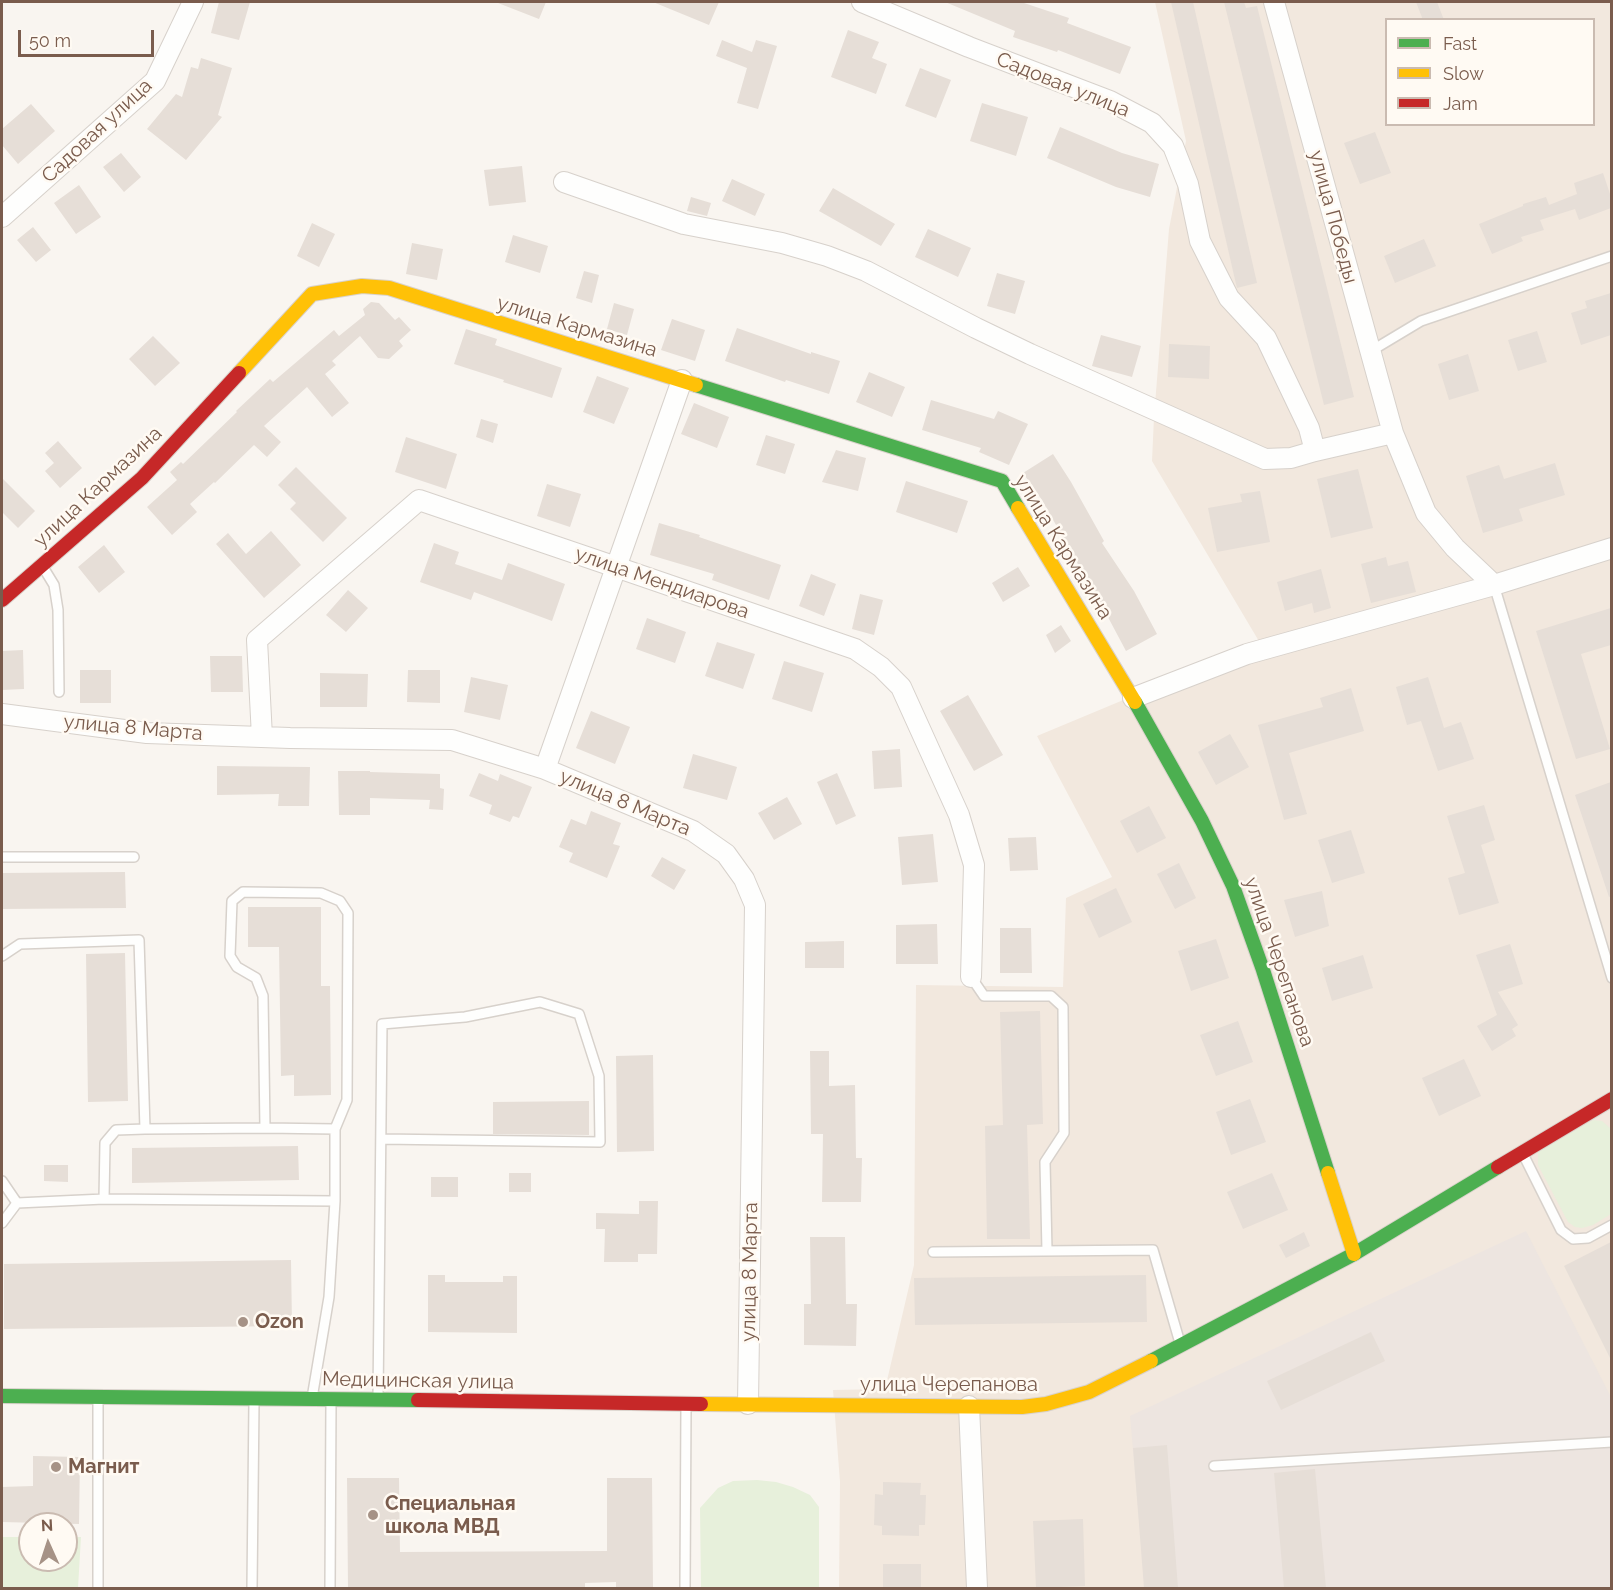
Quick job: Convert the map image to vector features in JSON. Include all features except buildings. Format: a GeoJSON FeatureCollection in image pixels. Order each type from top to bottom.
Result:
{"type":"FeatureCollection","features":[{"type":"Feature","properties":{"kind":"street","name":"Садовая улица"},"geometry":{"type":"LineString","coordinates":[[2,217],[155,81],[193,2]]}},
{"type":"Feature","properties":{"kind":"street","name":"Садовая улица"},"geometry":{"type":"LineString","coordinates":[[862,2],[969,48],[1110,100],[1152,123],[1173,146],[1188,184],[1200,241],[1229,298],[1266,338],[1309,429],[1315,451]]}},
{"type":"Feature","properties":{"kind":"street","name":"улица Победы"},"geometry":{"type":"LineString","coordinates":[[1274,2],[1393,433],[1426,513],[1455,548],[1494,585]]}},
{"type":"Feature","properties":{"kind":"street"},"geometry":{"type":"LineString","coordinates":[[564,182],[684,224],[782,243],[827,256],[866,271],[1021,350],[1265,459],[1291,458],[1393,433]]}},
{"type":"Feature","properties":{"kind":"street","name":"улица Кармазина"},"geometry":{"type":"LineString","coordinates":[[2,600],[142,478],[312,294],[362,286],[389,288],[1002,481],[1133,698]]}},
{"type":"Feature","properties":{"kind":"street"},"geometry":{"type":"LineString","coordinates":[[545,769],[682,380]]}},
{"type":"Feature","properties":{"kind":"street","name":"улица Мендиарова"},"geometry":{"type":"LineString","coordinates":[[262,737],[257,640],[419,500],[855,649],[881,667],[900,687],[959,815],[974,865],[971,977]]}},
{"type":"Feature","properties":{"kind":"street"},"geometry":{"type":"LineString","coordinates":[[1133,698],[1247,654],[1494,585],[1611,548]]}},
{"type":"Feature","properties":{"kind":"street","name":"улица Черепанова"},"geometry":{"type":"LineString","coordinates":[[1133,698],[1202,821],[1233,886],[1263,970],[1354,1254]]}},
{"type":"Feature","properties":{"kind":"street","name":"улица 8 Марта"},"geometry":{"type":"LineString","coordinates":[[2,714],[147,733],[452,740],[545,769],[693,831],[726,854],[744,879],[755,904],[748,1404]]}},
{"type":"Feature","properties":{"kind":"street","name":"улица Черепанова"},"geometry":{"type":"LineString","coordinates":[[834,1405],[1022,1407],[1068,1399],[1096,1389],[1354,1254],[1611,1099]]}},
{"type":"Feature","properties":{"kind":"street","name":"Медицинская улица"},"geometry":{"type":"LineString","coordinates":[[2,1396],[834,1405]]}},
{"type":"Feature","properties":{"kind":"street"},"geometry":{"type":"LineString","coordinates":[[969,1406],[977,1588]]}},
{"type":"Feature","properties":{"kind":"lane"},"geometry":{"type":"LineString","coordinates":[[1371,351],[1421,321],[1611,256]]}},
{"type":"Feature","properties":{"kind":"lane"},"geometry":{"type":"LineString","coordinates":[[41,565],[54,585],[60,692]]}},
{"type":"Feature","properties":{"kind":"lane"},"geometry":{"type":"LineString","coordinates":[[1494,585],[1611,978]]}},
{"type":"Feature","properties":{"kind":"lane"},"geometry":{"type":"LineString","coordinates":[[2,857],[134,856]]}},
{"type":"Feature","properties":{"kind":"lane"},"geometry":{"type":"LineString","coordinates":[[265,1128],[263,996],[256,978],[237,967],[230,956],[232,901],[243,892],[321,892],[340,901],[348,913],[347,1100],[335,1129],[335,1201],[329,1297],[312,1400]]}},
{"type":"Feature","properties":{"kind":"lane"},"geometry":{"type":"LineString","coordinates":[[2,956],[20,944],[139,940],[145,1129]]}},
{"type":"Feature","properties":{"kind":"lane"},"geometry":{"type":"LineString","coordinates":[[971,977],[984,996],[1051,996],[1063,1007],[1064,1133],[1045,1162],[1047,1251]]}},
{"type":"Feature","properties":{"kind":"lane"},"geometry":{"type":"LineString","coordinates":[[378,1400],[382,1024],[465,1017],[540,1002],[579,1014],[599,1076],[600,1142],[381,1139]]}},
{"type":"Feature","properties":{"kind":"lane"},"geometry":{"type":"LineString","coordinates":[[104,1199],[105,1143],[116,1130],[335,1129]]}},
{"type":"Feature","properties":{"kind":"lane"},"geometry":{"type":"LineString","coordinates":[[1522,1153],[1561,1230],[1572,1239],[1588,1238],[1611,1225]]}},
{"type":"Feature","properties":{"kind":"lane"},"geometry":{"type":"LineString","coordinates":[[2,1181],[17,1203]]}},
{"type":"Feature","properties":{"kind":"lane"},"geometry":{"type":"LineString","coordinates":[[17,1203],[104,1199],[335,1201]]}},
{"type":"Feature","properties":{"kind":"lane"},"geometry":{"type":"LineString","coordinates":[[2,1223],[17,1203]]}},
{"type":"Feature","properties":{"kind":"lane"},"geometry":{"type":"LineString","coordinates":[[933,1252],[1153,1250],[1180,1345]]}},
{"type":"Feature","properties":{"kind":"lane"},"geometry":{"type":"LineString","coordinates":[[98,1397],[98,1588]]}},
{"type":"Feature","properties":{"kind":"lane"},"geometry":{"type":"LineString","coordinates":[[252,1588],[254,1399]]}},
{"type":"Feature","properties":{"kind":"lane"},"geometry":{"type":"LineString","coordinates":[[330,1588],[331,1400]]}},
{"type":"Feature","properties":{"kind":"lane"},"geometry":{"type":"LineString","coordinates":[[685,1588],[686,1403]]}},
{"type":"Feature","properties":{"kind":"lane"},"geometry":{"type":"LineString","coordinates":[[1214,1466],[1611,1442]]}},
{"type":"Feature","properties":{"kind":"shaded area"},"geometry":{"type":"Polygon","coordinates":[[[1155,2],[1611,2],[1611,1588],[839,1588],[840,1482],[833,1390],[885,1389],[914,1265],[916,985],[1063,987],[1066,898],[1112,877],[1037,736],[1260,643],[1152,461],[1169,229],[1186,141],[1155,2]]]}},
{"type":"Feature","properties":{"kind":"shaded area"},"geometry":{"type":"Polygon","coordinates":[[[1526,1231],[1611,1397],[1611,1588],[1145,1588],[1130,1416],[1526,1231]]]}},
{"type":"Feature","properties":{"kind":"green space"},"geometry":{"type":"Polygon","coordinates":[[[1593,1120],[1602,1121],[1610,1128],[1611,1133],[1611,1214],[1593,1225],[1582,1228],[1575,1227],[1568,1222],[1538,1165],[1538,1152],[1593,1120]]]}},
{"type":"Feature","properties":{"kind":"green space"},"geometry":{"type":"Polygon","coordinates":[[[757,1480],[793,1487],[810,1495],[819,1507],[819,1588],[701,1588],[700,1508],[718,1488],[733,1481],[757,1480]]]}},
{"type":"Feature","properties":{"kind":"green space"},"geometry":{"type":"Polygon","coordinates":[[[2,1537],[18,1537],[18,1572],[78,1572],[78,1537],[81,1537],[78,1588],[2,1588],[2,1537]]]}},
{"type":"Feature","properties":{"kind":"traffic: fast"},"geometry":{"type":"LineString","coordinates":[[696,385],[1002,481],[1018,508]]}},
{"type":"Feature","properties":{"kind":"traffic: fast"},"geometry":{"type":"LineString","coordinates":[[1135,702],[1202,821],[1233,886],[1263,970],[1328,1173]]}},
{"type":"Feature","properties":{"kind":"traffic: fast"},"geometry":{"type":"LineString","coordinates":[[1151,1361],[1354,1254],[1498,1167]]}},
{"type":"Feature","properties":{"kind":"traffic: fast"},"geometry":{"type":"LineString","coordinates":[[2,1396],[418,1400]]}},
{"type":"Feature","properties":{"kind":"traffic: slow"},"geometry":{"type":"LineString","coordinates":[[239,373],[312,294],[362,286],[389,288],[696,385]]}},
{"type":"Feature","properties":{"kind":"traffic: slow"},"geometry":{"type":"LineString","coordinates":[[1018,508],[1135,702]]}},
{"type":"Feature","properties":{"kind":"traffic: slow"},"geometry":{"type":"LineString","coordinates":[[1328,1173],[1354,1254]]}},
{"type":"Feature","properties":{"kind":"traffic: slow"},"geometry":{"type":"LineString","coordinates":[[701,1404],[1022,1407],[1046,1404],[1089,1392],[1151,1361]]}},
{"type":"Feature","properties":{"kind":"traffic: jam"},"geometry":{"type":"LineString","coordinates":[[2,600],[142,478],[239,373]]}},
{"type":"Feature","properties":{"kind":"traffic: jam"},"geometry":{"type":"LineString","coordinates":[[1498,1167],[1612,1099]]}},
{"type":"Feature","properties":{"kind":"traffic: jam"},"geometry":{"type":"LineString","coordinates":[[418,1400],[701,1404]]}},
{"type":"Feature","properties":{"kind":"place","name":"Ozon"},"geometry":{"type":"Point","coordinates":[243,1322]}},
{"type":"Feature","properties":{"kind":"place","name":"Магнит"},"geometry":{"type":"Point","coordinates":[56,1467]}},
{"type":"Feature","properties":{"kind":"place","name":"Специальная школа МВД"},"geometry":{"type":"Point","coordinates":[373,1515]}}]}
